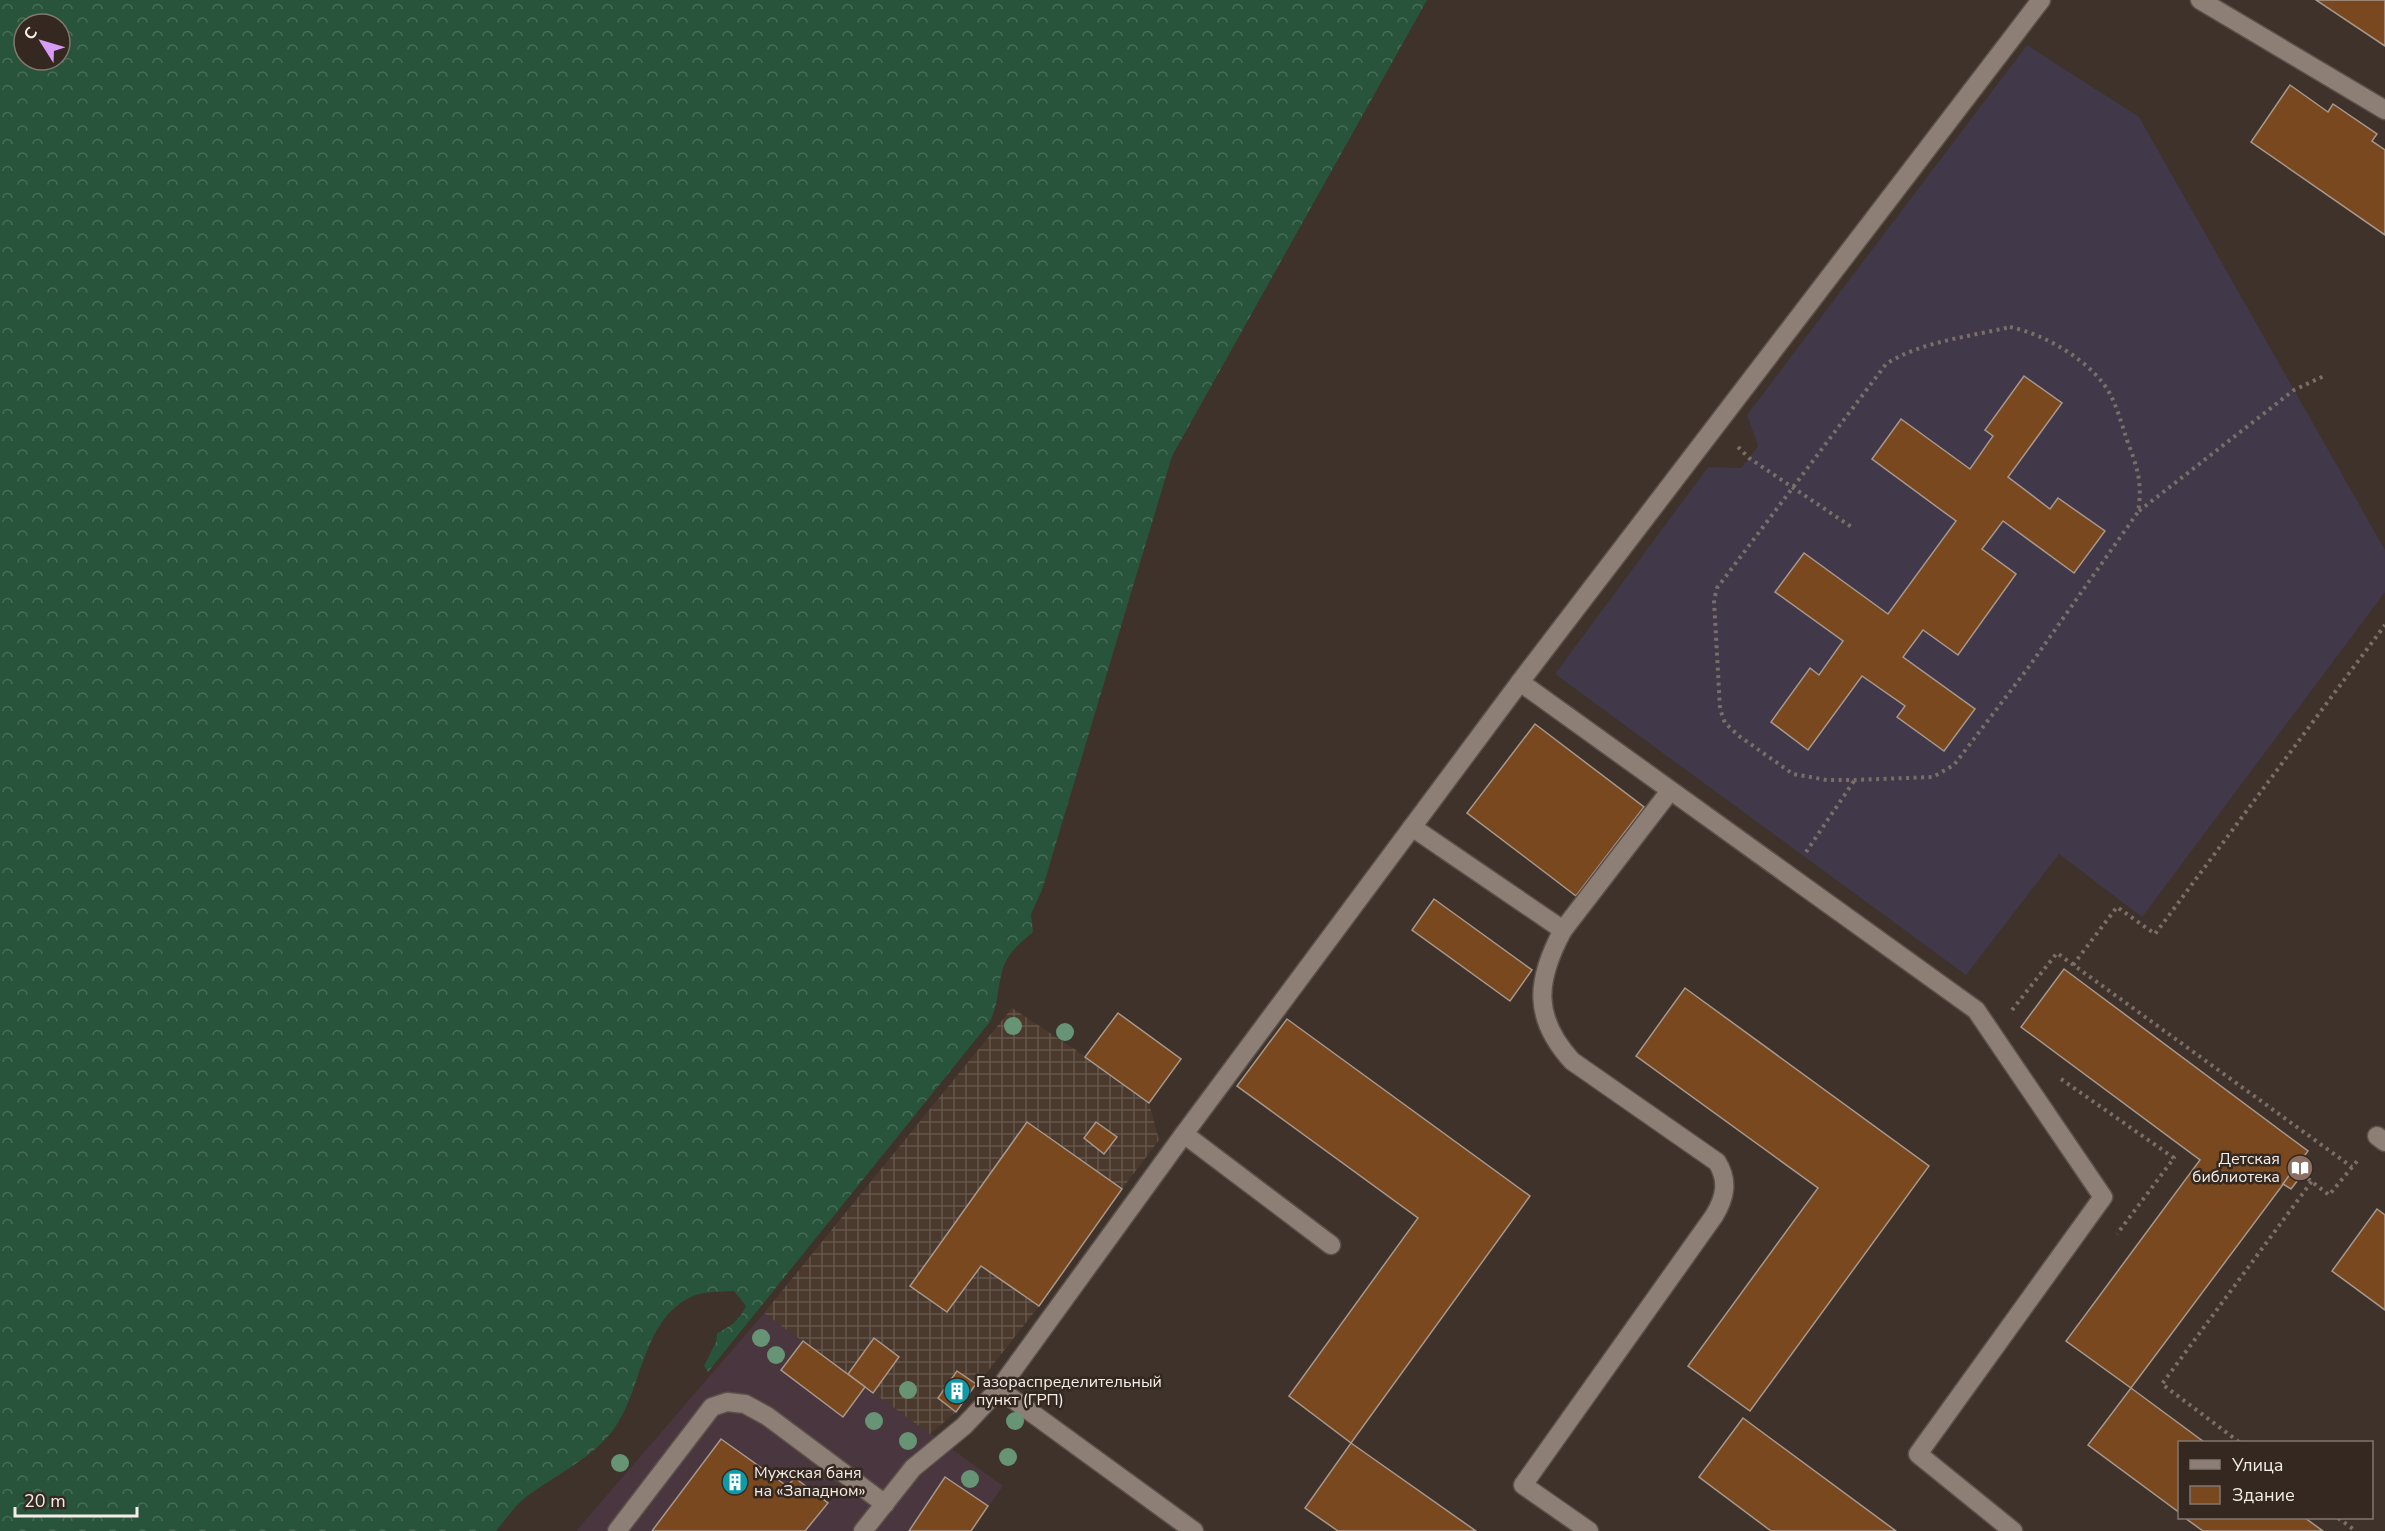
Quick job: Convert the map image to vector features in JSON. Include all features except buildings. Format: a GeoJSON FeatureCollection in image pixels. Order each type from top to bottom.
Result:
{"type":"FeatureCollection","features":[{"type":"Feature","properties":{"kind":"street"},"geometry":{"type":"LineString","coordinates":[[863,1531],[913,1468],[964,1426],[999,1389],[1184,1134],[1520,682],[2041,0]]}},
{"type":"Feature","properties":{"kind":"street"},"geometry":{"type":"LineString","coordinates":[[2200,0],[2385,110]]}},
{"type":"Feature","properties":{"kind":"street"},"geometry":{"type":"LineString","coordinates":[[1520,682],[1976,1010],[2103,1197],[1918,1454],[2013,1531]]}},
{"type":"Feature","properties":{"kind":"street"},"geometry":{"type":"LineString","coordinates":[[1589,1531],[1523,1485],[1713,1216],[1723,1201],[1725,1185],[1723,1171],[1717,1162],[1572,1061],[1556,1043],[1547,1024],[1543,1004],[1543,985],[1546,963],[1563,930],[1670,791]]}},
{"type":"Feature","properties":{"kind":"street"},"geometry":{"type":"LineString","coordinates":[[1412,826],[1563,930]]}},
{"type":"Feature","properties":{"kind":"street"},"geometry":{"type":"LineString","coordinates":[[1184,1134],[1331,1245]]}},
{"type":"Feature","properties":{"kind":"street"},"geometry":{"type":"LineString","coordinates":[[999,1389],[1194,1531]]}},
{"type":"Feature","properties":{"kind":"street"},"geometry":{"type":"LineString","coordinates":[[617,1531],[712,1407],[727,1402],[745,1404],[767,1416],[885,1504]]}},
{"type":"Feature","properties":{"kind":"path"},"geometry":{"type":"LineString","coordinates":[[2138,512],[2141,494],[2140,477],[2111,396],[2087,367],[2045,338],[2010,327],[1917,348],[1901,354],[1886,364],[1717,588],[1714,600],[1720,710],[1725,723],[1739,736],[1793,774],[1827,780],[1933,777],[1954,765],[2028,668],[2138,512],[2294,390],[2324,376]]}},
{"type":"Feature","properties":{"kind":"path"},"geometry":{"type":"LineString","coordinates":[[1716,425],[1749,458],[1852,528]]}},
{"type":"Feature","properties":{"kind":"path"},"geometry":{"type":"LineString","coordinates":[[2073,965],[2117,906],[2154,934],[2385,625]]}},
{"type":"Feature","properties":{"kind":"path"},"geometry":{"type":"LineString","coordinates":[[1787,872],[1803,856],[1854,780]]}},
{"type":"Feature","properties":{"kind":"path"},"geometry":{"type":"LineString","coordinates":[[2008,1014],[2057,953],[2352,1167]]}},
{"type":"Feature","properties":{"kind":"path"},"geometry":{"type":"LineString","coordinates":[[2061,1078],[2174,1158],[2111,1243]]}},
{"type":"Feature","properties":{"kind":"path"},"geometry":{"type":"LineString","coordinates":[[2302,1174],[2329,1195],[2352,1167],[2381,1139]]}},
{"type":"Feature","properties":{"kind":"path"},"geometry":{"type":"LineString","coordinates":[[2236,1441],[2162,1384],[2312,1181]]}},
{"type":"Feature","properties":{"kind":"path"},"geometry":{"type":"LineString","coordinates":[[2339,1519],[2356,1531]]}},
{"type":"Feature","properties":{"kind":"shaded area"},"geometry":{"type":"Polygon","coordinates":[[[2027,45],[2139,117],[2385,550],[2385,592],[2142,917],[2059,854],[1966,975],[1555,674],[1708,467],[1741,468],[1758,446],[1747,415],[2027,45]]]}},
{"type":"Feature","properties":{"kind":"shaded area"},"geometry":{"type":"Polygon","coordinates":[[[1012,1008],[1085,1056],[1118,1013],[1181,1059],[1149,1103],[1159,1140],[1039,1306],[956,1412],[930,1434],[764,1313],[1012,1008]]]}},
{"type":"Feature","properties":{"kind":"shaded area"},"geometry":{"type":"Polygon","coordinates":[[[764,1313],[1003,1486],[971,1531],[576,1531],[764,1313]]]}},
{"type":"Feature","properties":{"kind":"green space"},"geometry":{"type":"Polygon","coordinates":[[[0,0],[1427,0],[1172,456],[1042,890],[1031,914],[1033,932],[1015,948],[1005,962],[995,1009],[989,1023],[708,1372],[704,1366],[716,1342],[717,1333],[734,1322],[746,1306],[734,1291],[697,1294],[675,1307],[662,1322],[652,1340],[630,1399],[610,1434],[592,1452],[526,1497],[496,1531],[0,1531],[0,0]]]}},
{"type":"Feature","properties":{"kind":"place","name":"Детская библиотека"},"geometry":{"type":"Point","coordinates":[2300,1168]}},
{"type":"Feature","properties":{"kind":"place","name":"Газораспределительный пункт (ГРП)"},"geometry":{"type":"Point","coordinates":[957,1391]}},
{"type":"Feature","properties":{"kind":"place","name":"Мужская баня на «Западном»"},"geometry":{"type":"Point","coordinates":[735,1482]}}]}
